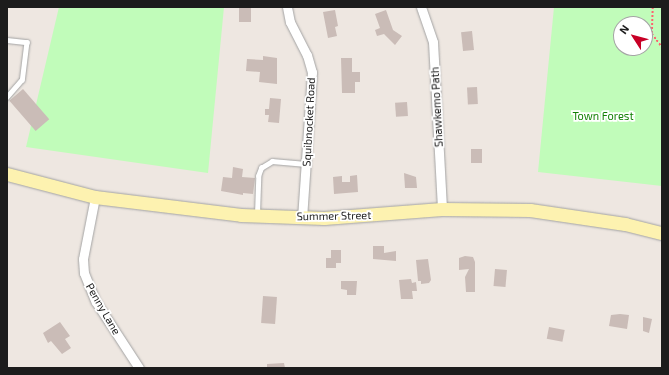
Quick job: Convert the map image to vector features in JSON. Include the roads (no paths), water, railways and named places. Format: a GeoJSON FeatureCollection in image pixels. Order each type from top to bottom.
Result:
{"type":"FeatureCollection","features":[{"type":"Feature","properties":{"kind":"main road","name":"Summer Street"},"geometry":{"type":"LineString","coordinates":[[7,174],[95,197],[157,206],[302,218],[374,216],[442,209],[530,210],[619,223],[662,233]]}},
{"type":"Feature","properties":{"kind":"street","name":"Squibnocket Road"},"geometry":{"type":"LineString","coordinates":[[287,7],[290,22],[307,55],[312,72],[302,218]]}},
{"type":"Feature","properties":{"kind":"street","name":"Shawkemo Path"},"geometry":{"type":"LineString","coordinates":[[422,7],[433,42],[442,209]]}},
{"type":"Feature","properties":{"kind":"street","name":"Penny Lane"},"geometry":{"type":"LineString","coordinates":[[95,197],[83,259],[84,273],[96,302],[139,368]]}},
{"type":"Feature","properties":{"kind":"lane"},"geometry":{"type":"LineString","coordinates":[[7,40],[27,42],[22,80],[7,97]]}},
{"type":"Feature","properties":{"kind":"lane"},"geometry":{"type":"LineString","coordinates":[[257,215],[258,176],[261,168],[272,161],[306,164]]}},
{"type":"Feature","properties":{"kind":"park label","name":"Town Forest"},"geometry":{"type":"Point","coordinates":[603,116]}}]}
